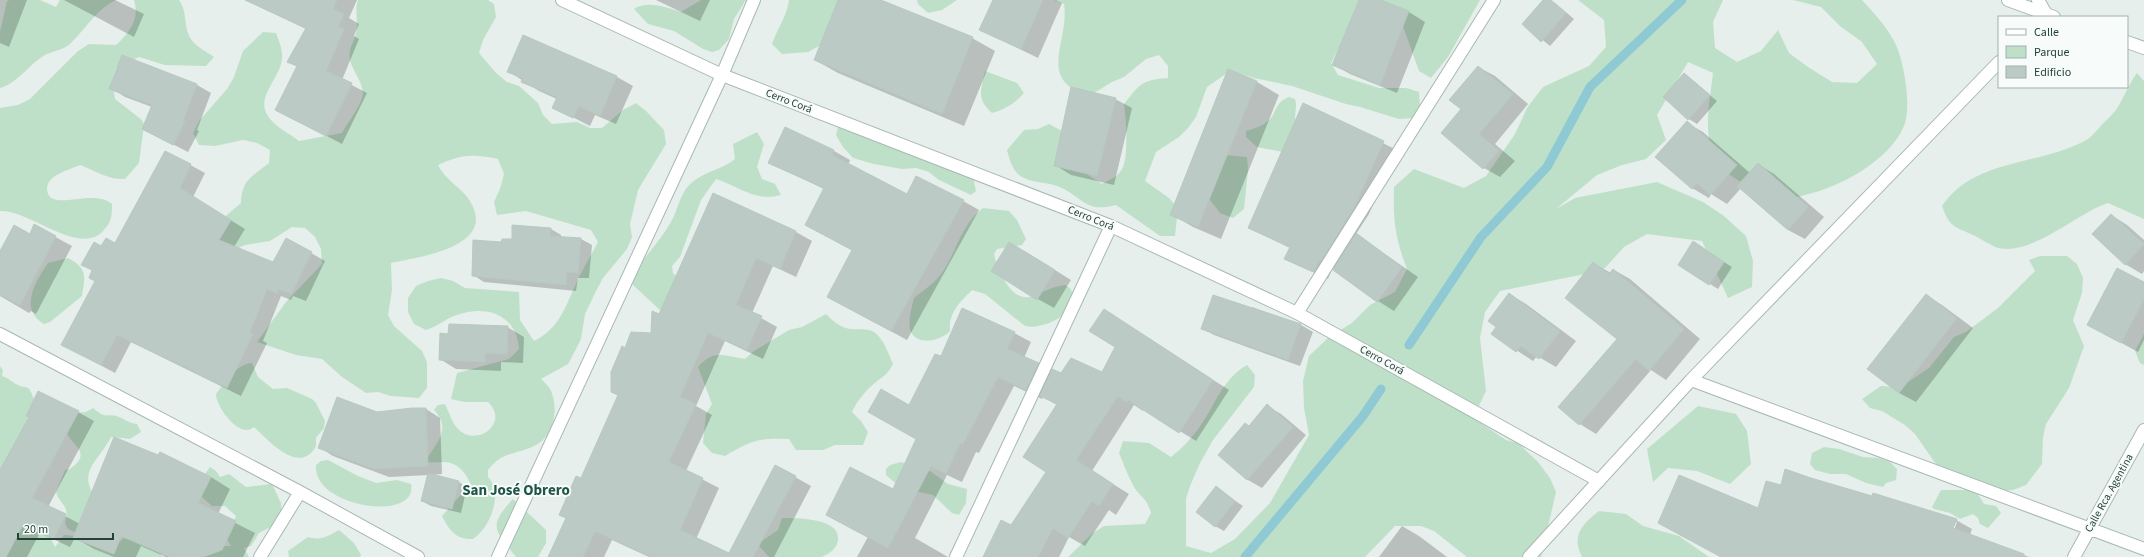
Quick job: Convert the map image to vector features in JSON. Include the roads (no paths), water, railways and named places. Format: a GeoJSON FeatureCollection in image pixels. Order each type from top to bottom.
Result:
{"type":"FeatureCollection","features":[{"type":"Feature","properties":{"kind":"street","name":"Cerro Corá"},"geometry":{"type":"LineString","coordinates":[[562,0],[722,75],[1111,226],[1297,312],[1599,481]]}},
{"type":"Feature","properties":{"kind":"street"},"geometry":{"type":"LineString","coordinates":[[498,557],[722,75],[754,0]]}},
{"type":"Feature","properties":{"kind":"street"},"geometry":{"type":"LineString","coordinates":[[1297,312],[1494,0]]}},
{"type":"Feature","properties":{"kind":"street"},"geometry":{"type":"LineString","coordinates":[[2008,0],[2047,16]]}},
{"type":"Feature","properties":{"kind":"street"},"geometry":{"type":"LineString","coordinates":[[2038,0],[2047,16]]}},
{"type":"Feature","properties":{"kind":"street"},"geometry":{"type":"LineString","coordinates":[[2128,42],[2144,48]]}},
{"type":"Feature","properties":{"kind":"street"},"geometry":{"type":"LineString","coordinates":[[1529,557],[1691,380],[1998,63]]}},
{"type":"Feature","properties":{"kind":"street"},"geometry":{"type":"LineString","coordinates":[[956,557],[1111,226]]}},
{"type":"Feature","properties":{"kind":"street"},"geometry":{"type":"LineString","coordinates":[[0,334],[300,492],[418,557]]}},
{"type":"Feature","properties":{"kind":"street"},"geometry":{"type":"LineString","coordinates":[[1691,380],[2144,549]]}},
{"type":"Feature","properties":{"kind":"street","name":"Calle Rca. Agentina"},"geometry":{"type":"LineString","coordinates":[[2074,557],[2144,430]]}},
{"type":"Feature","properties":{"kind":"street"},"geometry":{"type":"LineString","coordinates":[[260,557],[300,492]]}},
{"type":"Feature","properties":{"kind":"waterway"},"geometry":{"type":"LineString","coordinates":[[1409,345],[1481,237],[1547,167],[1590,87],[1682,0]]}},
{"type":"Feature","properties":{"kind":"waterway"},"geometry":{"type":"LineString","coordinates":[[1245,557],[1363,416],[1381,389]]}},
{"type":"Feature","properties":{"kind":"district","name":"San José Obrero"},"geometry":{"type":"Point","coordinates":[516,490]}}]}
